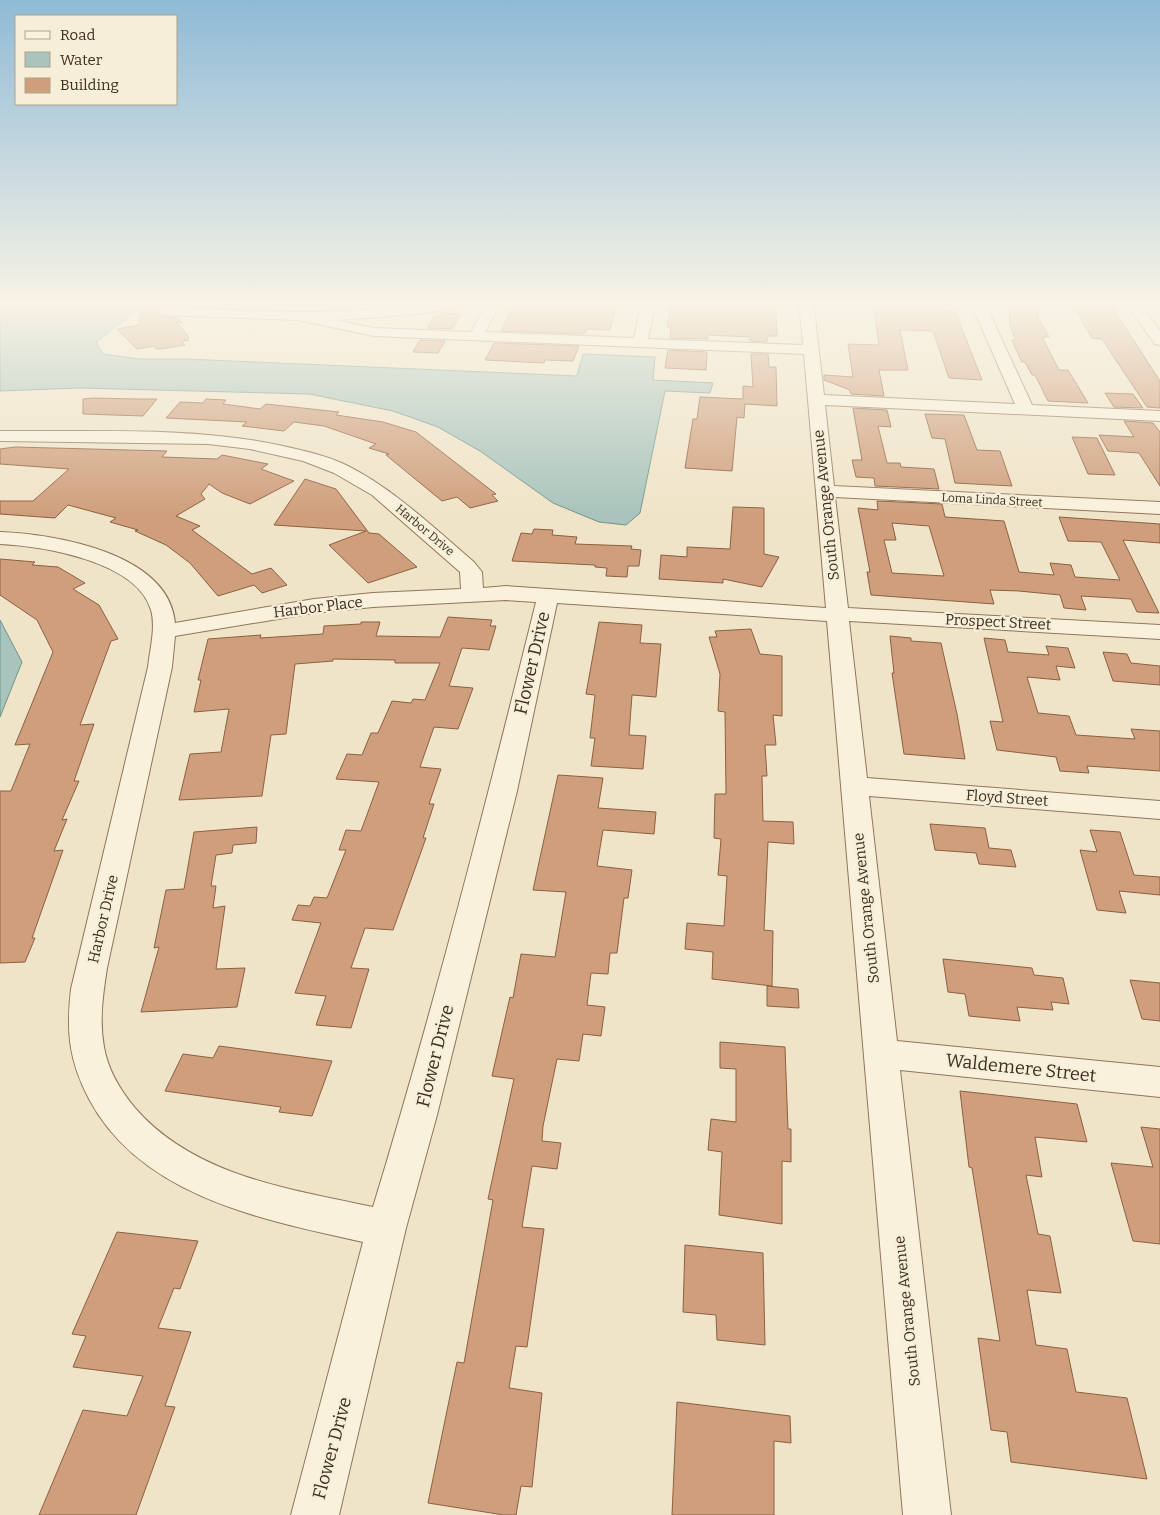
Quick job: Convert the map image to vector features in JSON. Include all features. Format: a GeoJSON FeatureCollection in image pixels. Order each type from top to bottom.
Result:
{"type":"FeatureCollection","features":[{"type":"Feature","properties":{"kind":"street","name":"South Orange Avenue"},"geometry":{"type":"LineString","coordinates":[[813,372],[927,1515]]}},
{"type":"Feature","properties":{"kind":"street"},"geometry":{"type":"LineString","coordinates":[[1010,372],[1022,398],[1025,410]]}},
{"type":"Feature","properties":{"kind":"street"},"geometry":{"type":"LineString","coordinates":[[815,400],[1160,416]]}},
{"type":"Feature","properties":{"kind":"street","name":"Harbor Drive"},"geometry":{"type":"LineString","coordinates":[[0,436],[208,439],[272,448],[324,463],[359,478],[379,491],[467,566],[471,572],[472,594]]}},
{"type":"Feature","properties":{"kind":"street","name":"Loma Linda Street"},"geometry":{"type":"LineString","coordinates":[[824,491],[1160,508]]}},
{"type":"Feature","properties":{"kind":"street","name":"Harbor Drive"},"geometry":{"type":"LineString","coordinates":[[0,538],[24,539],[70,547],[111,562],[125,569],[148,588],[159,602],[161,608],[164,631],[160,667],[90,979],[85,1032],[87,1049],[97,1081],[115,1111],[136,1136],[170,1161],[206,1180],[272,1204],[386,1228]]}},
{"type":"Feature","properties":{"kind":"street"},"geometry":{"type":"LineString","coordinates":[[472,594],[506,592],[836,614]]}},
{"type":"Feature","properties":{"kind":"street","name":"Harbor Place"},"geometry":{"type":"LineString","coordinates":[[164,631],[314,606],[472,594]]}},
{"type":"Feature","properties":{"kind":"street","name":"Flower Drive"},"geometry":{"type":"LineString","coordinates":[[314,1515],[367,1311],[386,1228],[420,1115],[501,800],[548,596]]}},
{"type":"Feature","properties":{"kind":"street","name":"Prospect Street"},"geometry":{"type":"LineString","coordinates":[[836,614],[1160,632]]}},
{"type":"Feature","properties":{"kind":"street","name":"Floyd Street"},"geometry":{"type":"LineString","coordinates":[[854,786],[1160,810]]}},
{"type":"Feature","properties":{"kind":"street","name":"Waldemere Street"},"geometry":{"type":"LineString","coordinates":[[881,1054],[1160,1082]]}},
{"type":"Feature","properties":{"kind":"water"},"geometry":{"type":"Polygon","coordinates":[[[0,372],[478,372],[577,376],[578,372],[654,372],[653,380],[713,383],[710,393],[665,391],[640,513],[626,525],[599,522],[553,503],[480,451],[438,427],[393,411],[309,394],[79,388],[0,391],[0,372]]]}},
{"type":"Feature","properties":{"kind":"water"},"geometry":{"type":"Polygon","coordinates":[[[0,620],[22,662],[0,717],[0,620]]]}},
{"type":"Feature","properties":{"kind":"building"},"geometry":{"type":"Polygon","coordinates":[[[752,372],[776,372],[777,406],[745,404],[744,418],[737,417],[732,471],[685,468],[693,419],[697,419],[700,397],[743,399],[743,386],[753,387],[752,372]]]}},
{"type":"Feature","properties":{"kind":"building"},"geometry":{"type":"Polygon","coordinates":[[[852,372],[879,372],[884,396],[851,394],[850,390],[824,380],[824,375],[853,377],[852,372]]]}},
{"type":"Feature","properties":{"kind":"building"},"geometry":{"type":"Polygon","coordinates":[[[947,372],[979,372],[982,380],[949,378],[947,372]]]}},
{"type":"Feature","properties":{"kind":"building"},"geometry":{"type":"Polygon","coordinates":[[[1030,372],[1069,372],[1088,403],[1048,401],[1035,375],[1032,375],[1030,372]]]}},
{"type":"Feature","properties":{"kind":"building"},"geometry":{"type":"Polygon","coordinates":[[[1124,372],[1154,372],[1160,381],[1160,408],[1147,407],[1124,372]]]}},
{"type":"Feature","properties":{"kind":"building"},"geometry":{"type":"Polygon","coordinates":[[[1105,393],[1133,394],[1143,408],[1114,407],[1105,393]]]}},
{"type":"Feature","properties":{"kind":"building"},"geometry":{"type":"Polygon","coordinates":[[[83,399],[157,399],[143,416],[83,414],[83,399]]]}},
{"type":"Feature","properties":{"kind":"building"},"geometry":{"type":"Polygon","coordinates":[[[206,399],[226,400],[223,404],[260,409],[266,404],[339,412],[336,415],[383,422],[416,432],[496,494],[492,495],[498,501],[470,508],[457,497],[442,501],[386,455],[389,454],[369,448],[376,444],[324,426],[294,422],[284,431],[242,426],[247,422],[166,418],[180,402],[203,403],[206,399]]]}},
{"type":"Feature","properties":{"kind":"building"},"geometry":{"type":"Polygon","coordinates":[[[853,408],[887,410],[891,427],[878,426],[887,463],[900,463],[901,467],[934,469],[939,489],[875,486],[874,478],[856,477],[852,460],[862,460],[853,408]]]}},
{"type":"Feature","properties":{"kind":"building"},"geometry":{"type":"Polygon","coordinates":[[[925,414],[964,415],[977,450],[1000,451],[1012,486],[955,483],[945,439],[932,438],[925,414]]]}},
{"type":"Feature","properties":{"kind":"building"},"geometry":{"type":"Polygon","coordinates":[[[1124,421],[1153,423],[1160,432],[1160,486],[1139,453],[1108,451],[1099,435],[1134,437],[1124,421]]]}},
{"type":"Feature","properties":{"kind":"building"},"geometry":{"type":"Polygon","coordinates":[[[1072,437],[1097,438],[1115,475],[1088,474],[1072,437]]]}},
{"type":"Feature","properties":{"kind":"building"},"geometry":{"type":"Polygon","coordinates":[[[15,447],[167,451],[162,457],[217,459],[222,455],[268,464],[261,469],[294,481],[250,504],[222,493],[209,484],[201,494],[205,499],[176,516],[200,526],[192,530],[252,574],[271,568],[287,585],[262,593],[254,585],[218,596],[190,563],[166,545],[135,531],[138,530],[110,522],[116,518],[68,505],[55,518],[0,514],[0,501],[33,501],[69,469],[0,464],[0,449],[15,447]]]}},
{"type":"Feature","properties":{"kind":"building"},"geometry":{"type":"Polygon","coordinates":[[[305,479],[336,489],[369,533],[379,534],[417,567],[368,583],[329,545],[366,531],[274,525],[305,479]]]}},
{"type":"Feature","properties":{"kind":"building"},"geometry":{"type":"Polygon","coordinates":[[[877,501],[942,504],[945,517],[1004,521],[1019,572],[1054,575],[1050,563],[1071,565],[1075,577],[1120,580],[1101,542],[1068,541],[1059,517],[1160,524],[1160,543],[1123,540],[1159,613],[1137,612],[1131,599],[1081,596],[1086,610],[1064,608],[1060,595],[1019,591],[990,590],[994,604],[871,595],[867,572],[870,572],[858,508],[878,510],[877,501]],[[892,523],[896,540],[884,540],[892,573],[944,576],[929,526],[892,523]]]}},
{"type":"Feature","properties":{"kind":"building"},"geometry":{"type":"Polygon","coordinates":[[[733,507],[764,508],[764,554],[779,557],[762,587],[723,579],[723,583],[659,579],[661,555],[687,557],[687,547],[730,549],[733,507]]]}},
{"type":"Feature","properties":{"kind":"building"},"geometry":{"type":"Polygon","coordinates":[[[534,529],[553,530],[552,535],[577,537],[575,544],[632,546],[631,549],[641,550],[639,566],[628,566],[627,577],[606,576],[607,568],[595,567],[595,565],[512,561],[521,533],[532,534],[534,529]]]}},
{"type":"Feature","properties":{"kind":"building"},"geometry":{"type":"Polygon","coordinates":[[[0,559],[35,562],[32,565],[58,567],[85,583],[73,589],[99,605],[118,639],[111,641],[80,725],[94,724],[74,781],[79,781],[62,820],[67,819],[54,851],[63,850],[32,938],[35,938],[25,962],[0,963],[0,791],[11,791],[30,744],[15,745],[53,652],[37,620],[0,595],[0,559]]]}},
{"type":"Feature","properties":{"kind":"building"},"geometry":{"type":"Polygon","coordinates":[[[448,617],[492,620],[490,626],[496,626],[489,650],[462,648],[449,686],[473,688],[458,729],[434,727],[420,767],[441,769],[429,804],[434,804],[423,838],[426,838],[393,930],[365,928],[351,968],[369,969],[351,1028],[316,1025],[326,996],[295,993],[321,923],[292,920],[298,905],[310,906],[314,897],[327,898],[346,850],[339,850],[346,830],[361,831],[379,782],[336,779],[347,754],[362,755],[371,733],[378,733],[392,701],[411,703],[413,699],[425,700],[440,663],[395,663],[395,660],[333,659],[333,661],[295,664],[286,734],[271,735],[262,796],[179,800],[190,754],[221,752],[229,709],[194,712],[201,680],[198,680],[208,639],[261,635],[260,638],[323,634],[324,626],[361,624],[361,622],[380,622],[376,636],[440,637],[448,617]]]}},
{"type":"Feature","properties":{"kind":"building"},"geometry":{"type":"Polygon","coordinates":[[[599,622],[642,625],[640,643],[661,644],[656,697],[632,695],[629,735],[646,736],[643,769],[591,766],[595,738],[590,738],[595,695],[586,694],[599,622]]]}},
{"type":"Feature","properties":{"kind":"building"},"geometry":{"type":"Polygon","coordinates":[[[751,629],[760,654],[782,656],[782,716],[773,715],[776,745],[765,745],[767,776],[762,776],[763,821],[793,822],[794,844],[768,842],[764,930],[773,931],[772,986],[712,979],[713,952],[685,949],[687,923],[724,926],[727,876],[718,875],[721,839],[714,838],[715,794],[726,794],[725,712],[718,711],[720,674],[709,637],[717,637],[715,631],[751,629]]]}},
{"type":"Feature","properties":{"kind":"building"},"geometry":{"type":"Polygon","coordinates":[[[890,636],[911,638],[911,641],[941,643],[965,759],[904,754],[892,673],[894,673],[890,636]]]}},
{"type":"Feature","properties":{"kind":"building"},"geometry":{"type":"Polygon","coordinates":[[[984,638],[1005,640],[1008,652],[1049,655],[1046,646],[1068,648],[1075,668],[1056,666],[1060,680],[1027,677],[1038,713],[1069,716],[1076,735],[1135,739],[1131,729],[1160,731],[1160,771],[1087,766],[1089,773],[1060,771],[1056,757],[997,750],[990,721],[1003,722],[984,638]]]}},
{"type":"Feature","properties":{"kind":"building"},"geometry":{"type":"Polygon","coordinates":[[[1103,652],[1127,654],[1131,663],[1160,666],[1160,685],[1113,681],[1103,652]]]}},
{"type":"Feature","properties":{"kind":"building"},"geometry":{"type":"Polygon","coordinates":[[[558,775],[603,778],[598,808],[656,812],[654,834],[603,830],[597,866],[632,870],[628,898],[624,898],[617,953],[610,953],[608,974],[591,973],[587,1005],[605,1007],[601,1036],[583,1034],[579,1061],[557,1059],[543,1126],[542,1141],[561,1143],[557,1169],[532,1166],[522,1227],[544,1229],[527,1347],[516,1346],[509,1388],[542,1393],[532,1487],[521,1486],[516,1515],[504,1515],[428,1503],[457,1362],[464,1363],[493,1200],[488,1199],[514,1079],[492,1076],[510,997],[513,998],[521,954],[555,957],[566,892],[533,890],[558,775]]]}},
{"type":"Feature","properties":{"kind":"building"},"geometry":{"type":"Polygon","coordinates":[[[930,824],[985,828],[989,848],[1011,850],[1016,867],[979,864],[976,853],[935,850],[930,824]]]}},
{"type":"Feature","properties":{"kind":"building"},"geometry":{"type":"Polygon","coordinates":[[[257,827],[256,843],[233,845],[232,853],[216,855],[211,886],[216,886],[213,908],[225,906],[216,969],[245,968],[237,1007],[141,1012],[159,947],[154,948],[166,890],[184,889],[194,832],[257,827]]]}},
{"type":"Feature","properties":{"kind":"building"},"geometry":{"type":"Polygon","coordinates":[[[1090,830],[1120,832],[1134,875],[1160,877],[1160,895],[1119,891],[1126,913],[1097,910],[1080,850],[1097,852],[1090,830]]]}},
{"type":"Feature","properties":{"kind":"building"},"geometry":{"type":"Polygon","coordinates":[[[943,959],[1032,968],[1034,975],[1063,978],[1069,1004],[1051,1002],[1053,1010],[1017,1007],[1020,1021],[969,1016],[965,994],[948,992],[943,959]]]}},
{"type":"Feature","properties":{"kind":"building"},"geometry":{"type":"Polygon","coordinates":[[[1130,980],[1160,983],[1160,1021],[1142,1019],[1130,980]]]}},
{"type":"Feature","properties":{"kind":"building"},"geometry":{"type":"Polygon","coordinates":[[[767,986],[798,989],[799,1008],[767,1006],[767,986]]]}},
{"type":"Feature","properties":{"kind":"building"},"geometry":{"type":"Polygon","coordinates":[[[720,1042],[785,1047],[788,1129],[791,1129],[791,1162],[782,1161],[782,1224],[719,1215],[722,1152],[708,1150],[711,1119],[736,1122],[736,1069],[720,1068],[720,1042]]]}},
{"type":"Feature","properties":{"kind":"building"},"geometry":{"type":"Polygon","coordinates":[[[219,1046],[332,1061],[312,1116],[279,1112],[281,1107],[165,1091],[183,1054],[213,1058],[219,1046]]]}},
{"type":"Feature","properties":{"kind":"building"},"geometry":{"type":"Polygon","coordinates":[[[960,1091],[1077,1104],[1087,1142],[1035,1137],[1042,1177],[1026,1175],[1038,1234],[1050,1236],[1061,1293],[1027,1290],[1036,1345],[1067,1349],[1076,1392],[1127,1398],[1147,1479],[1011,1462],[1007,1432],[991,1430],[978,1338],[1000,1341],[972,1168],[969,1167],[960,1091]]]}},
{"type":"Feature","properties":{"kind":"building"},"geometry":{"type":"Polygon","coordinates":[[[1141,1127],[1160,1129],[1160,1244],[1133,1241],[1111,1163],[1153,1167],[1141,1127]]]}},
{"type":"Feature","properties":{"kind":"building"},"geometry":{"type":"Polygon","coordinates":[[[117,1232],[198,1241],[180,1289],[174,1288],[158,1328],[191,1332],[165,1406],[175,1407],[136,1515],[39,1515],[83,1410],[127,1416],[143,1376],[73,1367],[86,1336],[72,1334],[117,1232]]]}},
{"type":"Feature","properties":{"kind":"building"},"geometry":{"type":"Polygon","coordinates":[[[685,1245],[763,1253],[765,1345],[717,1340],[716,1315],[683,1312],[685,1245]]]}},
{"type":"Feature","properties":{"kind":"building"},"geometry":{"type":"Polygon","coordinates":[[[677,1402],[790,1416],[791,1443],[774,1441],[774,1515],[672,1515],[677,1402]]]}}]}
